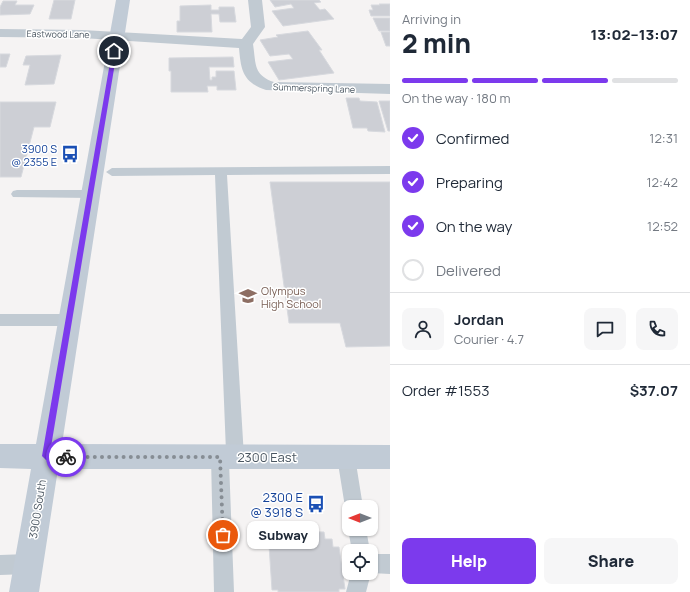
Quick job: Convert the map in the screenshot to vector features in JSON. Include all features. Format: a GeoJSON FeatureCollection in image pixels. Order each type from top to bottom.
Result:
{"type":"FeatureCollection","features":[{"type":"Feature","properties":{"kind":"main road","name":"3900 South"},"geometry":{"type":"LineString","coordinates":[[24,592],[90,194],[124,0]]}},
{"type":"Feature","properties":{"kind":"main road","name":"2300 East"},"geometry":{"type":"LineString","coordinates":[[0,456],[390,457]]}},
{"type":"Feature","properties":{"kind":"street"},"geometry":{"type":"LineString","coordinates":[[117,37],[246,44],[258,27],[255,0]]}},
{"type":"Feature","properties":{"kind":"street","name":"Eastwood Lane"},"geometry":{"type":"LineString","coordinates":[[0,33],[82,34],[117,37]]}},
{"type":"Feature","properties":{"kind":"street","name":"Summerspring Lane"},"geometry":{"type":"LineString","coordinates":[[246,44],[250,72],[253,79],[261,84],[272,87],[306,89],[390,89]]}},
{"type":"Feature","properties":{"kind":"lane"},"geometry":{"type":"LineString","coordinates":[[221,170],[228,457],[224,592]]}},
{"type":"Feature","properties":{"kind":"lane"},"geometry":{"type":"LineString","coordinates":[[112,172],[221,170],[390,170]]}},
{"type":"Feature","properties":{"kind":"lane"},"geometry":{"type":"LineString","coordinates":[[17,194],[90,194]]}},
{"type":"Feature","properties":{"kind":"lane"},"geometry":{"type":"LineString","coordinates":[[0,320],[69,320]]}},
{"type":"Feature","properties":{"kind":"lane"},"geometry":{"type":"LineString","coordinates":[[346,457],[353,500]]}},
{"type":"Feature","properties":{"kind":"lane"},"geometry":{"type":"LineString","coordinates":[[0,565],[28,564]]}},
{"type":"Feature","properties":{"kind":"lane"},"geometry":{"type":"LineString","coordinates":[[378,564],[390,564]]}},
{"type":"Feature","properties":{"kind":"lane"},"geometry":{"type":"LineString","coordinates":[[356,592],[359,580]]}},
{"type":"Feature","properties":{"kind":"building"},"geometry":{"type":"Polygon","coordinates":[[[54,0],[75,0],[71,19],[49,19],[54,0]]]}},
{"type":"Feature","properties":{"kind":"building"},"geometry":{"type":"Polygon","coordinates":[[[270,0],[319,0],[321,2],[314,3],[320,10],[325,9],[334,19],[283,26],[272,11],[294,8],[291,4],[275,7],[270,0]]]}},
{"type":"Feature","properties":{"kind":"building"},"geometry":{"type":"Polygon","coordinates":[[[3,1],[17,1],[15,5],[34,5],[30,14],[0,15],[0,7],[3,1]]]}},
{"type":"Feature","properties":{"kind":"building"},"geometry":{"type":"Polygon","coordinates":[[[379,4],[390,4],[390,16],[371,16],[369,10],[373,10],[371,5],[380,5],[379,4]]]}},
{"type":"Feature","properties":{"kind":"building"},"geometry":{"type":"Polygon","coordinates":[[[211,5],[211,10],[219,10],[219,7],[234,7],[236,22],[220,22],[219,14],[211,14],[212,32],[177,32],[177,21],[180,21],[180,6],[211,5]]]}},
{"type":"Feature","properties":{"kind":"building"},"geometry":{"type":"Polygon","coordinates":[[[373,18],[390,18],[390,31],[379,31],[373,18]]]}},
{"type":"Feature","properties":{"kind":"building"},"geometry":{"type":"Polygon","coordinates":[[[308,31],[322,50],[319,50],[334,73],[279,80],[268,62],[293,59],[289,54],[270,56],[260,40],[278,37],[276,35],[308,31]]]}},
{"type":"Feature","properties":{"kind":"building"},"geometry":{"type":"Polygon","coordinates":[[[381,32],[390,32],[390,46],[386,46],[381,32]]]}},
{"type":"Feature","properties":{"kind":"building"},"geometry":{"type":"Polygon","coordinates":[[[0,54],[10,54],[6,67],[0,67],[0,54]]]}},
{"type":"Feature","properties":{"kind":"building"},"geometry":{"type":"Polygon","coordinates":[[[61,55],[54,84],[25,85],[30,65],[23,65],[26,56],[61,55]]]}},
{"type":"Feature","properties":{"kind":"building"},"geometry":{"type":"Polygon","coordinates":[[[233,57],[234,67],[209,67],[210,80],[212,80],[212,77],[216,77],[216,71],[234,71],[236,90],[217,90],[217,86],[207,86],[208,92],[171,92],[171,71],[169,71],[169,58],[233,57]]]}},
{"type":"Feature","properties":{"kind":"building"},"geometry":{"type":"Polygon","coordinates":[[[346,98],[359,98],[360,101],[377,102],[385,132],[368,131],[367,128],[353,128],[346,98]]]}},
{"type":"Feature","properties":{"kind":"building"},"geometry":{"type":"Polygon","coordinates":[[[379,101],[390,101],[390,131],[388,131],[379,101]]]}},
{"type":"Feature","properties":{"kind":"building"},"geometry":{"type":"Polygon","coordinates":[[[0,102],[56,102],[50,127],[34,127],[21,177],[0,177],[0,102]]]}},
{"type":"Feature","properties":{"kind":"building","name":"Olympus High School"},"geometry":{"type":"Polygon","coordinates":[[[270,182],[390,182],[390,346],[346,347],[340,323],[289,323],[270,182]]]}},
{"type":"Feature","properties":{"kind":"building"},"geometry":{"type":"Polygon","coordinates":[[[280,531],[324,532],[325,539],[332,539],[333,547],[339,547],[342,580],[344,580],[345,589],[339,589],[339,592],[278,592],[278,590],[272,590],[269,545],[275,545],[274,537],[281,537],[280,531]]]}},
{"type":"Feature","properties":{"kind":"way so far"},"geometry":{"type":"LineString","coordinates":[[66,457],[220,457],[223,535]]}},
{"type":"Feature","properties":{"kind":"place","name":"3900 S @ 2355 E"},"geometry":{"type":"Point","coordinates":[70,154]}},
{"type":"Feature","properties":{"kind":"place","name":"Olympus High School"},"geometry":{"type":"Point","coordinates":[248,296]}},
{"type":"Feature","properties":{"kind":"place","name":"2300 E @ 3918 S"},"geometry":{"type":"Point","coordinates":[316,504]}},
{"type":"Feature","properties":{"kind":"place","name":"Subway"},"geometry":{"type":"Point","coordinates":[223,535]}},
{"type":"Feature","properties":{"kind":"route"},"geometry":{"type":"LineString","coordinates":[[66,457],[46,456],[114,51]]}}]}
